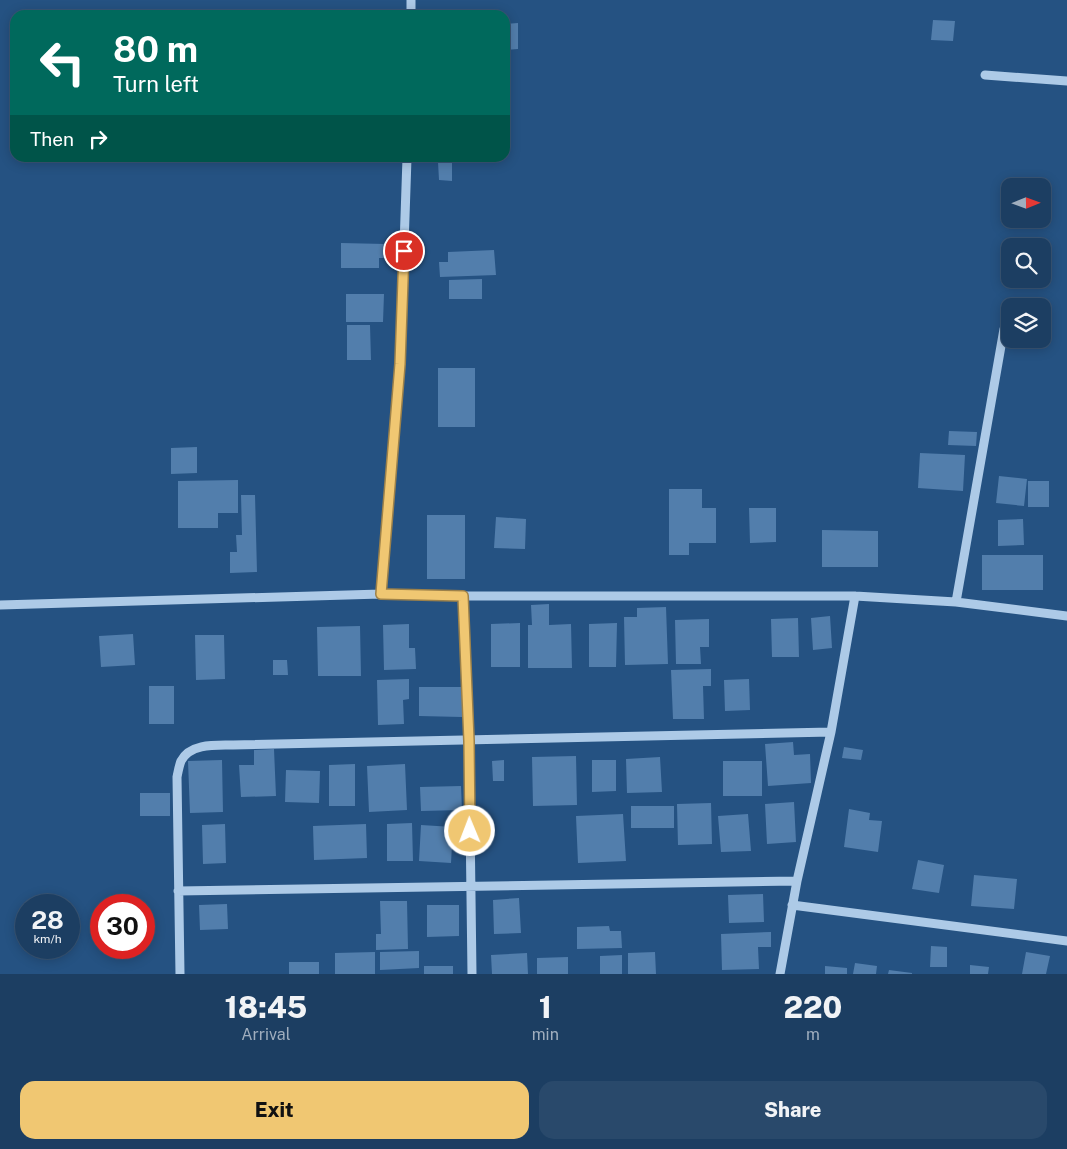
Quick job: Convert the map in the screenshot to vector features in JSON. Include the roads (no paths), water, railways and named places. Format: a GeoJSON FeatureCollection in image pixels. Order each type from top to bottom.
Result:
{"type":"FeatureCollection","features":[{"type":"Feature","properties":{"kind":"street"},"geometry":{"type":"LineString","coordinates":[[985,75],[1067,81]]}},
{"type":"Feature","properties":{"kind":"street"},"geometry":{"type":"LineString","coordinates":[[381,594],[400,364],[407,162]]}},
{"type":"Feature","properties":{"kind":"street"},"geometry":{"type":"LineString","coordinates":[[956,602],[1001,346]]}},
{"type":"Feature","properties":{"kind":"street"},"geometry":{"type":"LineString","coordinates":[[0,605],[381,594],[463,596],[855,596],[956,602],[1067,616]]}},
{"type":"Feature","properties":{"kind":"street"},"geometry":{"type":"LineString","coordinates":[[463,596],[469,741],[472,974]]}},
{"type":"Feature","properties":{"kind":"street"},"geometry":{"type":"LineString","coordinates":[[780,974],[797,881],[831,732],[855,596]]}},
{"type":"Feature","properties":{"kind":"street"},"geometry":{"type":"LineString","coordinates":[[180,974],[177,777],[182,760],[190,751],[204,746],[233,745],[831,732]]}},
{"type":"Feature","properties":{"kind":"street"},"geometry":{"type":"LineString","coordinates":[[178,891],[797,881]]}},
{"type":"Feature","properties":{"kind":"street"},"geometry":{"type":"LineString","coordinates":[[792,905],[1067,941]]}}]}
